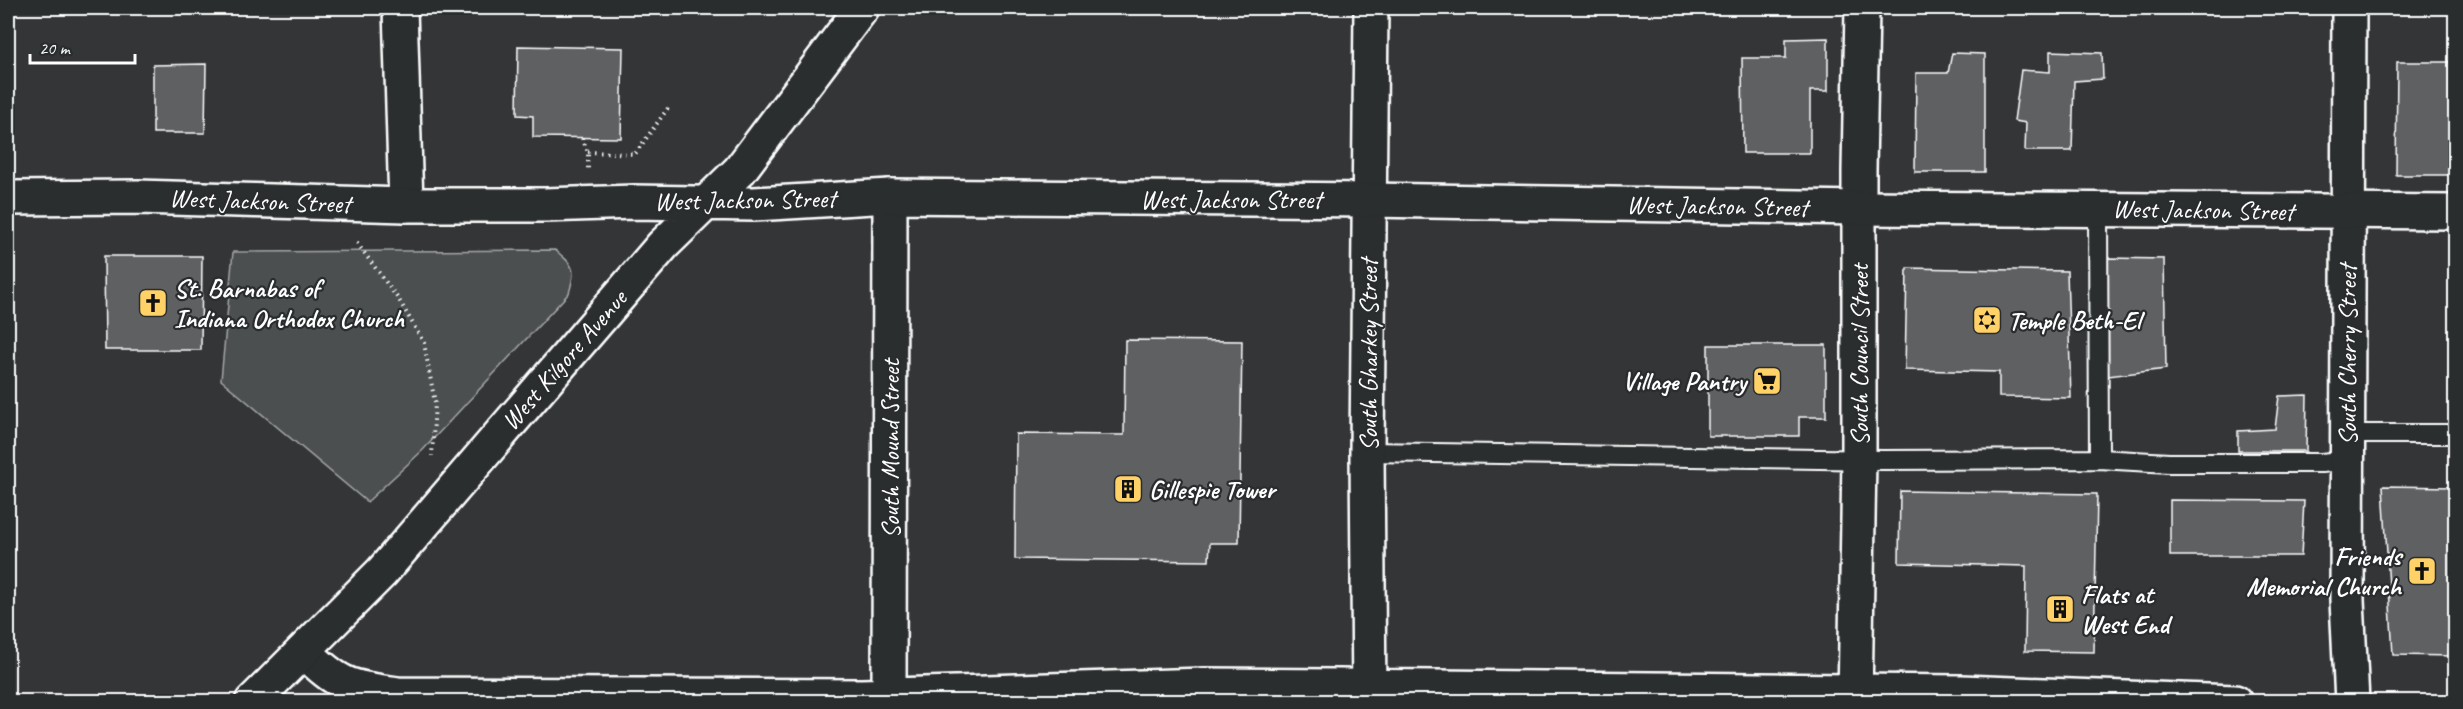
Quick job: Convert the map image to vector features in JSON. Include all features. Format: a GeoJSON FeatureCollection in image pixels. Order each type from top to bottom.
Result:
{"type":"FeatureCollection","features":[{"type":"Feature","properties":{"kind":"street"},"geometry":{"type":"LineString","coordinates":[[400,8],[406,205]]}},
{"type":"Feature","properties":{"kind":"street","name":"West Kilgore Avenue"},"geometry":{"type":"LineString","coordinates":[[252,702],[382,572],[663,245],[740,170],[862,8]]}},
{"type":"Feature","properties":{"kind":"street","name":"South Gharkey Street"},"geometry":{"type":"LineString","coordinates":[[1369,694],[1367,452],[1371,8]]}},
{"type":"Feature","properties":{"kind":"street","name":"South Council Street"},"geometry":{"type":"LineString","coordinates":[[1855,697],[1862,8]]}},
{"type":"Feature","properties":{"kind":"street","name":"South Cherry Street"},"geometry":{"type":"LineString","coordinates":[[2349,8],[2347,600],[2352,702]]}},
{"type":"Feature","properties":{"kind":"street","name":"West Jackson Street"},"geometry":{"type":"LineString","coordinates":[[8,198],[138,197],[406,205],[754,204],[890,196],[1369,200],[1859,208],[2456,212]]}},
{"type":"Feature","properties":{"kind":"street","name":"South Mound Street"},"geometry":{"type":"LineString","coordinates":[[889,698],[890,196]]}},
{"type":"Feature","properties":{"kind":"street"},"geometry":{"type":"LineString","coordinates":[[304,651],[327,673],[351,687],[398,698],[804,696],[889,698],[1204,685],[1369,694],[1855,697],[1961,693],[2235,702]]}},
{"type":"Feature","properties":{"kind":"lane"},"geometry":{"type":"LineString","coordinates":[[2098,208],[2099,459]]}},
{"type":"Feature","properties":{"kind":"lane"},"geometry":{"type":"LineString","coordinates":[[1367,452],[2099,459],[2169,464],[2322,463],[2347,447],[2456,434]]}},
{"type":"Feature","properties":{"kind":"path"},"geometry":{"type":"LineString","coordinates":[[588,152],[635,154],[668,108]]}},
{"type":"Feature","properties":{"kind":"path"},"geometry":{"type":"LineString","coordinates":[[582,138],[588,152],[588,175]]}},
{"type":"Feature","properties":{"kind":"path"},"geometry":{"type":"LineString","coordinates":[[357,243],[399,300],[424,343],[435,403],[432,456]]}},
{"type":"Feature","properties":{"kind":"shaded area"},"geometry":{"type":"Polygon","coordinates":[[[555,250],[567,260],[572,268],[573,278],[569,293],[423,450],[367,502],[221,380],[233,252],[555,250]]]}},
{"type":"Feature","properties":{"kind":"building"},"geometry":{"type":"Polygon","coordinates":[[[1828,38],[1828,91],[1810,91],[1810,153],[1743,153],[1742,58],[1786,58],[1786,39],[1828,38]]]}},
{"type":"Feature","properties":{"kind":"building"},"geometry":{"type":"Polygon","coordinates":[[[518,46],[623,48],[621,138],[533,137],[533,116],[517,115],[518,46]]]}},
{"type":"Feature","properties":{"kind":"building"},"geometry":{"type":"Polygon","coordinates":[[[2050,51],[2102,53],[2103,79],[2074,81],[2072,151],[2025,151],[2026,123],[2014,121],[2021,70],[2050,72],[2050,51]]]}},
{"type":"Feature","properties":{"kind":"building"},"geometry":{"type":"Polygon","coordinates":[[[1952,53],[1985,54],[1985,172],[1915,172],[1916,73],[1948,73],[1952,53]]]}},
{"type":"Feature","properties":{"kind":"building"},"geometry":{"type":"Polygon","coordinates":[[[2397,62],[2452,62],[2451,175],[2396,175],[2397,62]]]}},
{"type":"Feature","properties":{"kind":"building"},"geometry":{"type":"Polygon","coordinates":[[[206,64],[205,133],[153,133],[153,65],[206,64]]]}},
{"type":"Feature","properties":{"kind":"building","name":"St. Barnabas of Indiana Orthodox Church"},"geometry":{"type":"Polygon","coordinates":[[[104,256],[202,256],[201,350],[105,350],[104,256]]]}},
{"type":"Feature","properties":{"kind":"building"},"geometry":{"type":"Polygon","coordinates":[[[2108,258],[2164,259],[2166,369],[2108,376],[2108,258]]]}},
{"type":"Feature","properties":{"kind":"building","name":"Temple Beth-El"},"geometry":{"type":"Polygon","coordinates":[[[1907,268],[2067,271],[2071,398],[1999,397],[1999,372],[1905,370],[1907,268]]]}},
{"type":"Feature","properties":{"kind":"building","name":"Gillespie Tower"},"geometry":{"type":"Polygon","coordinates":[[[1125,340],[1242,341],[1239,543],[1210,543],[1209,561],[1015,559],[1016,434],[1124,435],[1125,340]]]}},
{"type":"Feature","properties":{"kind":"building","name":"Village Pantry"},"geometry":{"type":"Polygon","coordinates":[[[1708,345],[1826,345],[1826,417],[1799,417],[1799,436],[1708,436],[1708,345]]]}},
{"type":"Feature","properties":{"kind":"building"},"geometry":{"type":"Polygon","coordinates":[[[2307,395],[2306,451],[2238,451],[2238,431],[2275,429],[2279,396],[2307,395]]]}},
{"type":"Feature","properties":{"kind":"building","name":"Friends Memorial Church"},"geometry":{"type":"Polygon","coordinates":[[[2383,486],[2456,487],[2456,656],[2393,655],[2383,486]]]}},
{"type":"Feature","properties":{"kind":"building","name":"Flats at West End"},"geometry":{"type":"Polygon","coordinates":[[[1900,491],[2097,494],[2094,652],[2025,651],[2026,566],[1899,563],[1900,491]]]}},
{"type":"Feature","properties":{"kind":"building"},"geometry":{"type":"Polygon","coordinates":[[[2170,500],[2304,501],[2301,556],[2170,556],[2170,500]]]}},
{"type":"Feature","properties":{"kind":"place","name":"St. Barnabas of Indiana Orthodox Church"},"geometry":{"type":"Point","coordinates":[153,303]}},
{"type":"Feature","properties":{"kind":"place","name":"Temple Beth-El"},"geometry":{"type":"Point","coordinates":[1987,320]}},
{"type":"Feature","properties":{"kind":"place","name":"Village Pantry"},"geometry":{"type":"Point","coordinates":[1767,381]}},
{"type":"Feature","properties":{"kind":"place","name":"Gillespie Tower"},"geometry":{"type":"Point","coordinates":[1128,489]}},
{"type":"Feature","properties":{"kind":"place","name":"Friends Memorial Church"},"geometry":{"type":"Point","coordinates":[2422,571]}},
{"type":"Feature","properties":{"kind":"place","name":"Flats at West End"},"geometry":{"type":"Point","coordinates":[2060,609]}}]}
